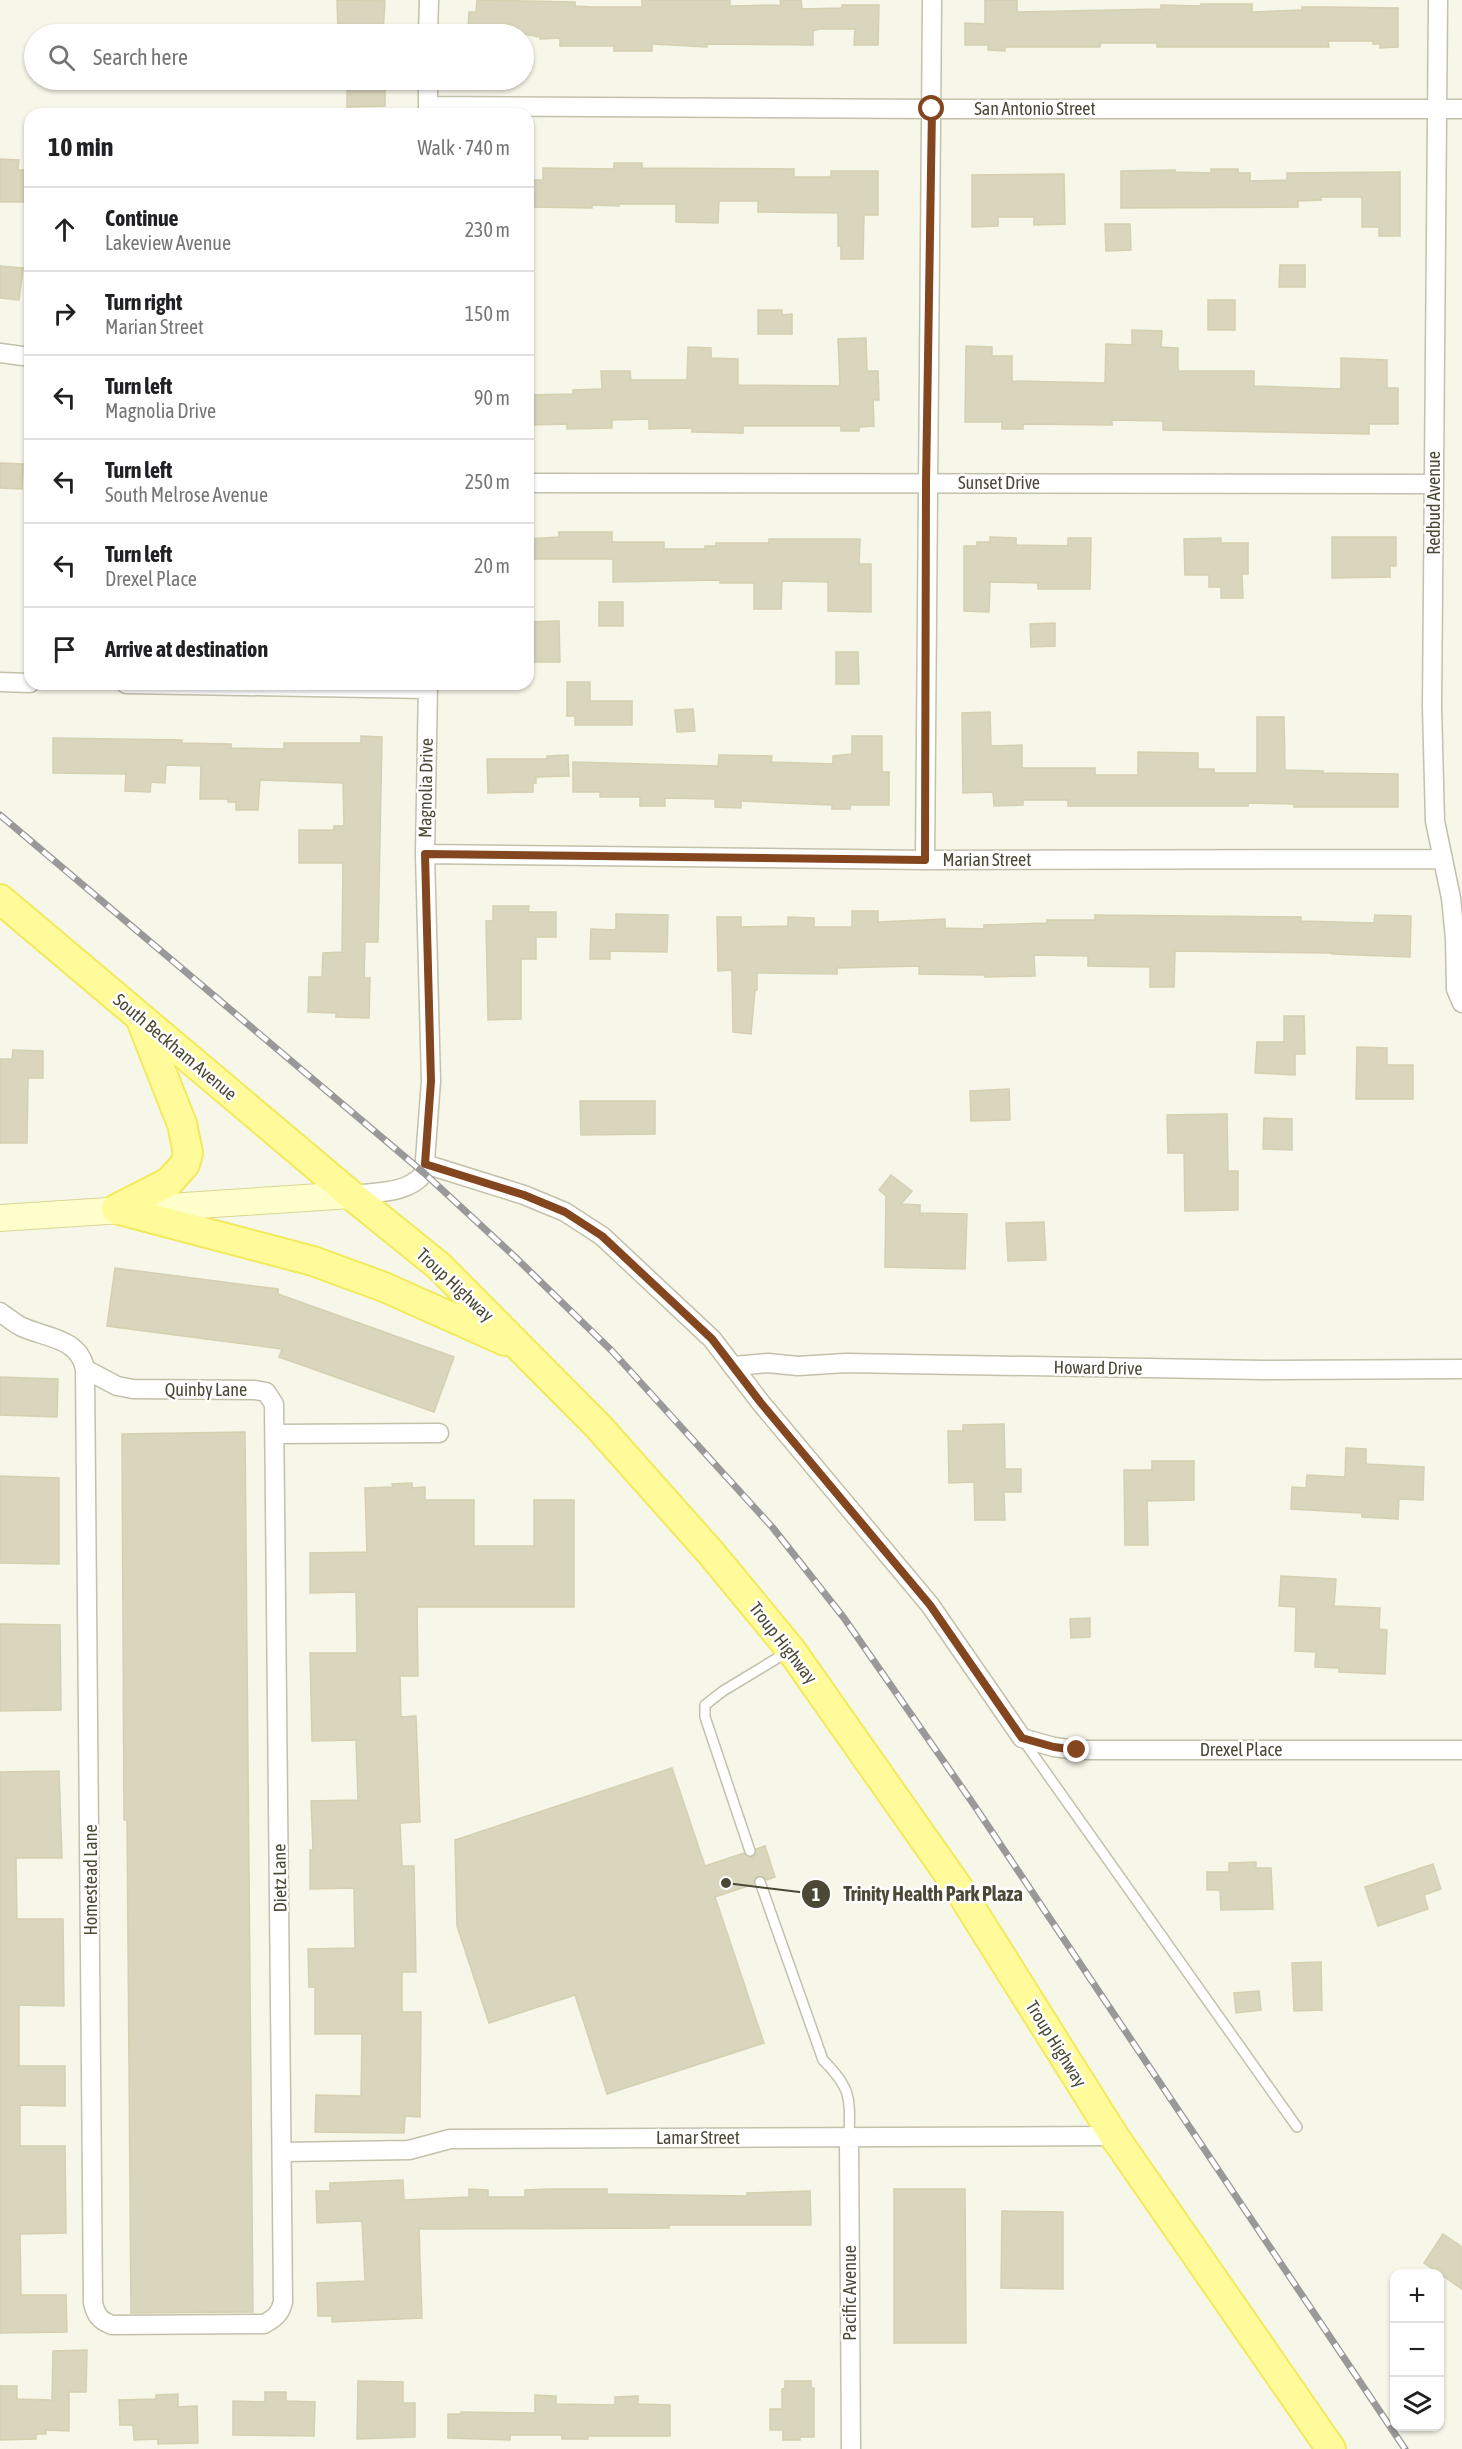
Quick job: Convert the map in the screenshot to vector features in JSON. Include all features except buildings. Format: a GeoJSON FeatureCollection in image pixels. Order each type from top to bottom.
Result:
{"type":"FeatureCollection","features":[{"type":"Feature","properties":{"kind":"main road","name":"South Beckham Avenue"},"geometry":{"type":"LineString","coordinates":[[0,899],[351,1195]]}},
{"type":"Feature","properties":{"kind":"main road"},"geometry":{"type":"LineString","coordinates":[[116,1209],[169,1182],[185,1164],[189,1153],[182,1124],[140,1018]]}},
{"type":"Feature","properties":{"kind":"main road"},"geometry":{"type":"LineString","coordinates":[[0,1218],[351,1195]]}},
{"type":"Feature","properties":{"kind":"main road","name":"Troup Highway"},"geometry":{"type":"LineString","coordinates":[[351,1195],[439,1266],[613,1443],[711,1553],[791,1650],[957,1886],[1114,2136],[1331,2449]]}},
{"type":"Feature","properties":{"kind":"main road"},"geometry":{"type":"LineString","coordinates":[[116,1209],[322,1264],[384,1287],[519,1347]]}},
{"type":"Feature","properties":{"kind":"street"},"geometry":{"type":"LineString","coordinates":[[428,24],[429,0]]}},
{"type":"Feature","properties":{"kind":"street"},"geometry":{"type":"LineString","coordinates":[[925,860],[926,483],[932,0]]}},
{"type":"Feature","properties":{"kind":"street","name":"Redbud Avenue"},"geometry":{"type":"LineString","coordinates":[[1438,0],[1432,707],[1435,821],[1450,898],[1456,989],[1462,1003]]}},
{"type":"Feature","properties":{"kind":"street"},"geometry":{"type":"LineString","coordinates":[[428,90],[428,108]]}},
{"type":"Feature","properties":{"kind":"street","name":"San Antonio Street"},"geometry":{"type":"LineString","coordinates":[[534,110],[1462,109]]}},
{"type":"Feature","properties":{"kind":"street"},"geometry":{"type":"LineString","coordinates":[[0,353],[24,356]]}},
{"type":"Feature","properties":{"kind":"street","name":"Sunset Drive"},"geometry":{"type":"LineString","coordinates":[[534,483],[1434,484]]}},
{"type":"Feature","properties":{"kind":"street"},"geometry":{"type":"LineString","coordinates":[[0,682],[24,682]]}},
{"type":"Feature","properties":{"kind":"street","name":"Magnolia Drive"},"geometry":{"type":"LineString","coordinates":[[425,1164],[431,1081],[425,854],[428,690]]}},
{"type":"Feature","properties":{"kind":"street","name":"Marian Street"},"geometry":{"type":"LineString","coordinates":[[425,854],[925,860],[1441,859]]}},
{"type":"Feature","properties":{"kind":"street"},"geometry":{"type":"LineString","coordinates":[[351,1195],[398,1189],[417,1184],[424,1173],[425,1164],[524,1195],[565,1212],[602,1236],[712,1339],[761,1403],[930,1605],[1022,1738]]}},
{"type":"Feature","properties":{"kind":"street"},"geometry":{"type":"LineString","coordinates":[[0,1312],[21,1326],[68,1343],[77,1350],[84,1361],[85,1369]]}},
{"type":"Feature","properties":{"kind":"street","name":"Howard Drive"},"geometry":{"type":"LineString","coordinates":[[734,1366],[768,1363],[798,1366],[846,1363],[1264,1370],[1462,1369]]}},
{"type":"Feature","properties":{"kind":"street","name":"Quinby Lane"},"geometry":{"type":"LineString","coordinates":[[85,1369],[117,1386],[133,1389],[266,1392],[274,1404],[275,1434]]}},
{"type":"Feature","properties":{"kind":"street","name":"Homestead Lane"},"geometry":{"type":"LineString","coordinates":[[85,1369],[93,2303],[95,2314],[102,2322],[112,2325],[252,2325],[264,2324],[275,2319]]}},
{"type":"Feature","properties":{"kind":"street"},"geometry":{"type":"LineString","coordinates":[[275,1434],[439,1433]]}},
{"type":"Feature","properties":{"kind":"street","name":"Dietz Lane"},"geometry":{"type":"LineString","coordinates":[[275,1434],[283,2152],[283,2302],[281,2312],[275,2319]]}},
{"type":"Feature","properties":{"kind":"street","name":"Drexel Place"},"geometry":{"type":"LineString","coordinates":[[1022,1738],[1054,1747],[1077,1750],[1462,1750]]}},
{"type":"Feature","properties":{"kind":"street","name":"Lamar Street"},"geometry":{"type":"LineString","coordinates":[[283,2152],[409,2150],[450,2139],[1114,2136]]}},
{"type":"Feature","properties":{"kind":"street","name":"Pacific Avenue"},"geometry":{"type":"LineString","coordinates":[[849,2137],[850,2449]]}},
{"type":"Feature","properties":{"kind":"lane"},"geometry":{"type":"LineString","coordinates":[[750,1851],[705,1717],[705,1705],[723,1691],[791,1650]]}},
{"type":"Feature","properties":{"kind":"lane"},"geometry":{"type":"LineString","coordinates":[[1022,1738],[1296,2127]]}},
{"type":"Feature","properties":{"kind":"lane"},"geometry":{"type":"LineString","coordinates":[[760,1882],[823,2060],[846,2087],[850,2105],[849,2137]]}},
{"type":"Feature","properties":{"kind":"railway"},"geometry":{"type":"LineString","coordinates":[[0,815],[424,1173],[513,1255],[612,1351],[773,1528],[844,1618],[974,1805],[1405,2449]]}},
{"type":"Feature","properties":{"kind":"place","name":"Trinity Health Park Plaza"},"geometry":{"type":"Point","coordinates":[726,1883]}},
{"type":"Feature","properties":{"kind":"route"},"geometry":{"type":"LineString","coordinates":[[932,109],[926,483],[925,860],[425,854],[431,1081],[425,1164],[524,1195],[565,1212],[602,1236],[712,1339],[761,1403],[930,1605],[1022,1738],[1054,1747],[1077,1750]]}}]}
